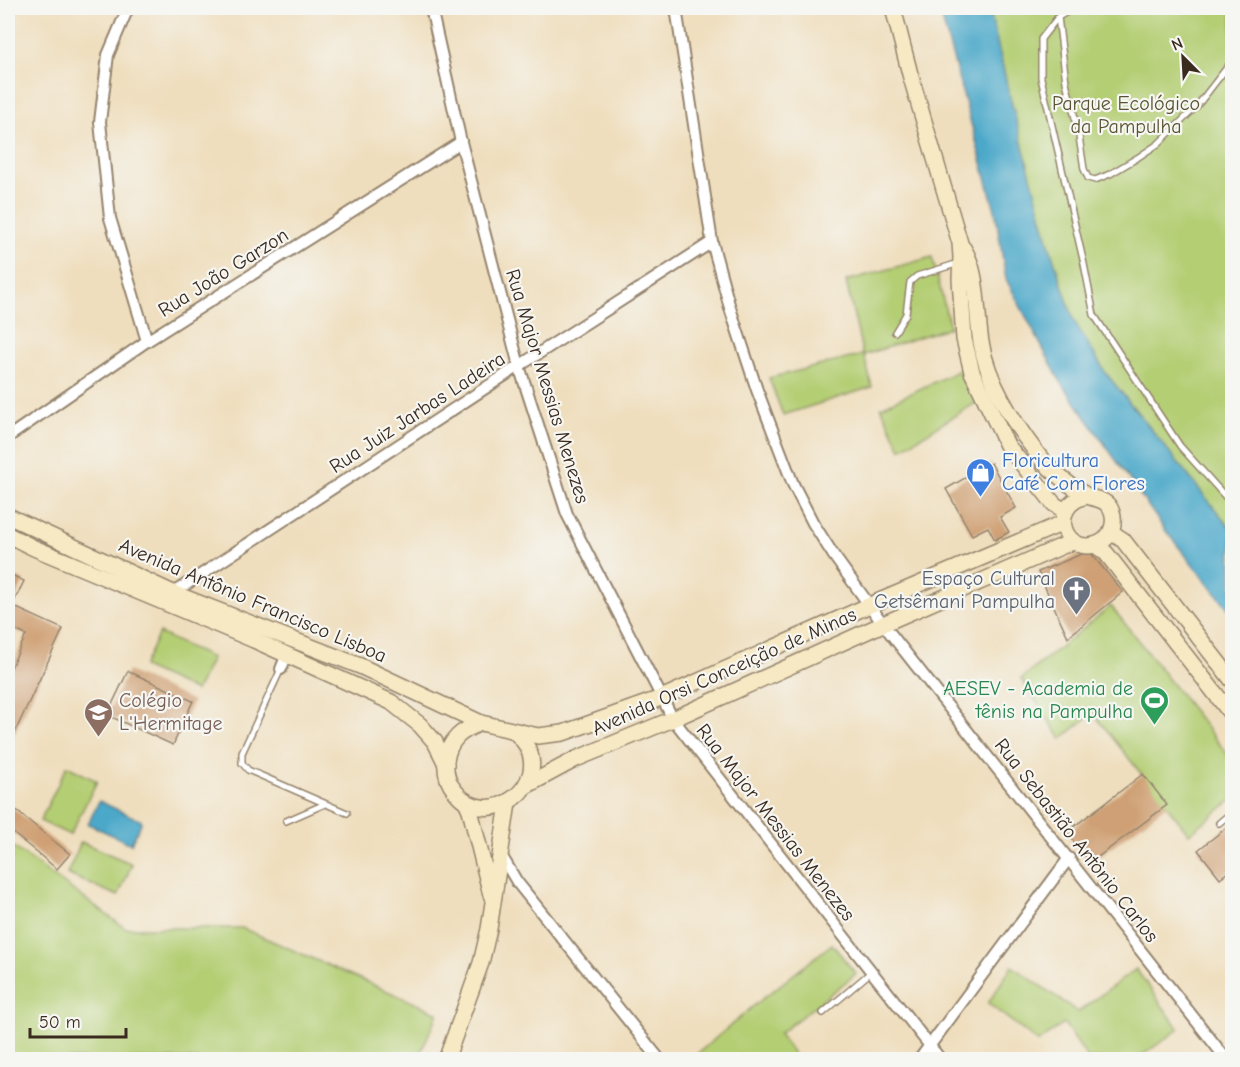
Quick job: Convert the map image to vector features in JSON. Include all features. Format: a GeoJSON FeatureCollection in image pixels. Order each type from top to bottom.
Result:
{"type":"FeatureCollection","features":[{"type":"Feature","properties":{"kind":"street"},"geometry":{"type":"LineString","coordinates":[[128,8],[108,55],[100,122],[110,218],[147,341]]}},
{"type":"Feature","properties":{"kind":"street","name":"Rua Sebastião Antônio Carlos"},"geometry":{"type":"LineString","coordinates":[[675,8],[711,242],[757,390],[793,484],[813,523],[883,624],[1227,1059]]}},
{"type":"Feature","properties":{"kind":"street"},"geometry":{"type":"LineString","coordinates":[[893,8],[960,243],[964,339],[972,372],[1007,445],[1064,517]]}},
{"type":"Feature","properties":{"kind":"street","name":"Rua Major Messias Menezes"},"geometry":{"type":"LineString","coordinates":[[435,9],[461,142],[519,366],[567,514],[673,720],[941,1059]]}},
{"type":"Feature","properties":{"kind":"street","name":"Rua João Garzon"},"geometry":{"type":"LineString","coordinates":[[8,437],[147,341],[461,142]]}},
{"type":"Feature","properties":{"kind":"street","name":"Rua Juiz Jarbas Ladeira"},"geometry":{"type":"LineString","coordinates":[[173,593],[711,242]]}},
{"type":"Feature","properties":{"kind":"street"},"geometry":{"type":"LineString","coordinates":[[960,243],[969,257],[973,270],[981,344],[990,377],[1006,406],[1036,453],[1058,476],[1086,496],[1100,499],[1109,507],[1114,519],[1111,532],[1107,538],[1095,545],[1081,545],[1074,542],[1065,530],[1064,517],[1072,502],[1086,496]]}},
{"type":"Feature","properties":{"kind":"street","name":"Avenida Antônio Francisco Lisboa"},"geometry":{"type":"LineString","coordinates":[[8,516],[173,593],[360,666],[482,723]]}},
{"type":"Feature","properties":{"kind":"street","name":"Avenida Orsi Conceição de Minas"},"geometry":{"type":"LineString","coordinates":[[514,731],[538,736],[563,733],[661,698],[1064,517]]}},
{"type":"Feature","properties":{"kind":"street"},"geometry":{"type":"LineString","coordinates":[[1111,532],[1123,540],[1233,680]]}},
{"type":"Feature","properties":{"kind":"street","name":"Avenida Antônio Francisco Lisboa"},"geometry":{"type":"LineString","coordinates":[[8,535],[284,662],[391,702],[420,725],[435,742],[446,764]]}},
{"type":"Feature","properties":{"kind":"street","name":"Avenida Orsi Conceição de Minas"},"geometry":{"type":"LineString","coordinates":[[526,786],[576,759],[673,720],[883,624],[1074,542]]}},
{"type":"Feature","properties":{"kind":"street"},"geometry":{"type":"LineString","coordinates":[[1095,545],[1106,553],[1233,716]]}},
{"type":"Feature","properties":{"kind":"street"},"geometry":{"type":"LineString","coordinates":[[482,723],[514,731],[525,743],[530,756],[531,772],[526,786],[508,803],[497,807],[476,806],[457,794],[447,775],[446,764],[449,749],[456,737],[468,728],[482,723]]}},
{"type":"Feature","properties":{"kind":"street"},"geometry":{"type":"LineString","coordinates":[[466,801],[493,904]]}},
{"type":"Feature","properties":{"kind":"street"},"geometry":{"type":"LineString","coordinates":[[446,1059],[481,963],[489,929],[508,803]]}},
{"type":"Feature","properties":{"kind":"street"},"geometry":{"type":"LineString","coordinates":[[501,855],[517,882],[660,1059]]}},
{"type":"Feature","properties":{"kind":"street"},"geometry":{"type":"LineString","coordinates":[[919,1059],[1069,858]]}},
{"type":"Feature","properties":{"kind":"lane"},"geometry":{"type":"LineString","coordinates":[[1074,8],[1058,16],[1041,39],[1041,78],[1094,315],[1180,446],[1233,504]]}},
{"type":"Feature","properties":{"kind":"lane"},"geometry":{"type":"LineString","coordinates":[[1058,16],[1066,82],[1078,130],[1084,169],[1088,178],[1095,180],[1158,144],[1197,106],[1233,61]]}},
{"type":"Feature","properties":{"kind":"lane"},"geometry":{"type":"LineString","coordinates":[[896,332],[906,314],[910,282],[917,276],[961,262]]}},
{"type":"Feature","properties":{"kind":"lane"},"geometry":{"type":"LineString","coordinates":[[284,662],[242,753],[242,763],[248,770],[347,813]]}},
{"type":"Feature","properties":{"kind":"lane"},"geometry":{"type":"LineString","coordinates":[[285,821],[325,804]]}},
{"type":"Feature","properties":{"kind":"lane"},"geometry":{"type":"LineString","coordinates":[[1219,823],[1233,812]]}},
{"type":"Feature","properties":{"kind":"lane"},"geometry":{"type":"LineString","coordinates":[[823,1013],[871,972]]}},
{"type":"Feature","properties":{"kind":"green space","name":"Parque Ecológico da Pampulha"},"geometry":{"type":"Polygon","coordinates":[[[989,8],[1232,8],[1232,530],[1105,372],[1074,321],[1050,248],[989,8]]]}},
{"type":"Feature","properties":{"kind":"green space"},"geometry":{"type":"Polygon","coordinates":[[[932,257],[950,327],[864,355],[872,387],[783,415],[769,378],[863,355],[846,281],[932,257]]]}},
{"type":"Feature","properties":{"kind":"green space"},"geometry":{"type":"Polygon","coordinates":[[[964,368],[979,401],[901,449],[881,407],[964,368]]]}},
{"type":"Feature","properties":{"kind":"green space","name":"AESEV - Academia de tênis na Pampulha"},"geometry":{"type":"Polygon","coordinates":[[[1111,606],[1232,760],[1232,800],[1189,834],[1093,713],[1061,739],[1021,679],[1111,606]]]}},
{"type":"Feature","properties":{"kind":"green space"},"geometry":{"type":"Polygon","coordinates":[[[159,633],[212,658],[196,691],[143,667],[159,633]]]}},
{"type":"Feature","properties":{"kind":"green space"},"geometry":{"type":"Polygon","coordinates":[[[67,766],[97,781],[70,835],[40,821],[67,766]]]}},
{"type":"Feature","properties":{"kind":"green space"},"geometry":{"type":"Polygon","coordinates":[[[81,842],[132,864],[118,896],[67,874],[81,842]]]}},
{"type":"Feature","properties":{"kind":"green space"},"geometry":{"type":"Polygon","coordinates":[[[8,843],[125,928],[242,928],[438,1013],[418,1059],[8,1059],[8,843]]]}},
{"type":"Feature","properties":{"kind":"green space"},"geometry":{"type":"Polygon","coordinates":[[[832,944],[856,974],[779,1034],[797,1059],[691,1059],[756,1004],[832,944]]]}},
{"type":"Feature","properties":{"kind":"green space"},"geometry":{"type":"Polygon","coordinates":[[[1012,966],[1078,1012],[1136,969],[1179,1029],[1137,1059],[1088,1059],[1064,1023],[1038,1042],[988,1003],[1012,966]]]}},
{"type":"Feature","properties":{"kind":"water"},"geometry":{"type":"Polygon","coordinates":[[[939,8],[989,8],[1050,248],[1074,321],[1105,372],[1232,530],[1232,613],[1165,530],[1059,379],[1006,279],[995,210],[939,8]]]}},
{"type":"Feature","properties":{"kind":"water"},"geometry":{"type":"Polygon","coordinates":[[[99,801],[142,821],[131,844],[88,824],[99,801]]]}},
{"type":"Feature","properties":{"kind":"building","name":"Floricultura Café Com Flores"},"geometry":{"type":"Polygon","coordinates":[[[991,463],[1016,508],[1000,517],[1009,532],[995,540],[988,527],[972,535],[946,489],[991,463]]]}},
{"type":"Feature","properties":{"kind":"building","name":"Espaço Cultural Getsêmani Pampulha"},"geometry":{"type":"Polygon","coordinates":[[[1089,551],[1123,592],[1068,637],[1038,572],[1089,551]]]}},
{"type":"Feature","properties":{"kind":"building"},"geometry":{"type":"Polygon","coordinates":[[[8,573],[24,581],[12,606],[63,629],[8,747],[8,674],[26,635],[8,627],[8,573]]]}},
{"type":"Feature","properties":{"kind":"building"},"geometry":{"type":"Polygon","coordinates":[[[128,671],[193,701],[173,745],[107,715],[128,671]]]}},
{"type":"Feature","properties":{"kind":"building"},"geometry":{"type":"Polygon","coordinates":[[[1143,774],[1167,805],[1090,863],[1067,832],[1143,774]]]}},
{"type":"Feature","properties":{"kind":"building"},"geometry":{"type":"Polygon","coordinates":[[[8,804],[70,854],[57,869],[8,829],[8,804]]]}},
{"type":"Feature","properties":{"kind":"building"},"geometry":{"type":"Polygon","coordinates":[[[1232,823],[1232,869],[1220,878],[1198,850],[1232,823]]]}},
{"type":"Feature","properties":{"kind":"place","name":"Floricultura Café Com Flores"},"geometry":{"type":"Point","coordinates":[981,498]}},
{"type":"Feature","properties":{"kind":"place","name":"Espaço Cultural Getsêmani Pampulha"},"geometry":{"type":"Point","coordinates":[1076,616]}},
{"type":"Feature","properties":{"kind":"place","name":"AESEV - Academia de tênis na Pampulha"},"geometry":{"type":"Point","coordinates":[1154,726]}},
{"type":"Feature","properties":{"kind":"place","name":"Colégio L'Hermitage"},"geometry":{"type":"Point","coordinates":[98,738]}}]}
